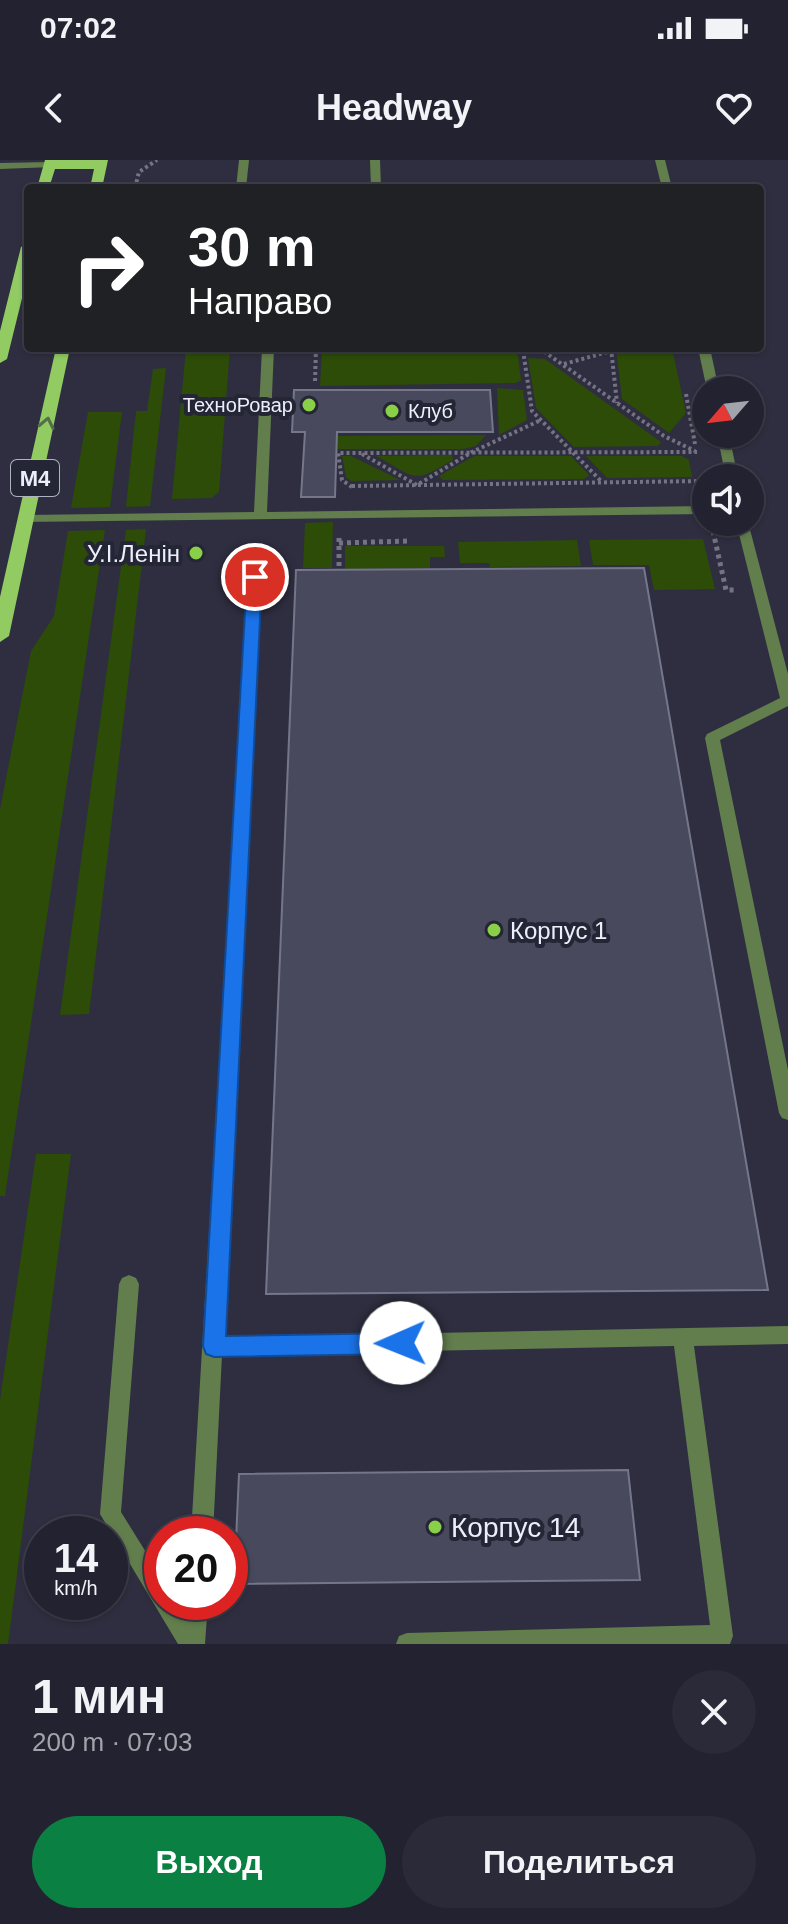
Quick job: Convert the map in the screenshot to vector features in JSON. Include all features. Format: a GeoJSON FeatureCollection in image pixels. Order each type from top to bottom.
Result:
{"type":"FeatureCollection","features":[{"type":"Feature","properties":{"kind":"main road"},"geometry":{"type":"LineString","coordinates":[[44,184],[50,162],[102,162],[97,184]]}},
{"type":"Feature","properties":{"kind":"main road"},"geometry":{"type":"LineString","coordinates":[[0,359],[24,263]]}},
{"type":"Feature","properties":{"kind":"main road","name":"М4"},"geometry":{"type":"LineString","coordinates":[[0,636],[62,352]]}},
{"type":"Feature","properties":{"kind":"street"},"geometry":{"type":"LineString","coordinates":[[241,184],[244,160]]}},
{"type":"Feature","properties":{"kind":"street"},"geometry":{"type":"LineString","coordinates":[[375,160],[376,184]]}},
{"type":"Feature","properties":{"kind":"street"},"geometry":{"type":"LineString","coordinates":[[660,160],[666,184]]}},
{"type":"Feature","properties":{"kind":"street"},"geometry":{"type":"LineString","coordinates":[[0,166],[50,162]]}},
{"type":"Feature","properties":{"kind":"street"},"geometry":{"type":"LineString","coordinates":[[260,516],[268,352]]}},
{"type":"Feature","properties":{"kind":"street"},"geometry":{"type":"LineString","coordinates":[[705,352],[710,376]]}},
{"type":"Feature","properties":{"kind":"street"},"geometry":{"type":"LineString","coordinates":[[26,519],[692,510]]}},
{"type":"Feature","properties":{"kind":"street"},"geometry":{"type":"LineString","coordinates":[[746,536],[787,701],[712,738],[788,1113]]}},
{"type":"Feature","properties":{"kind":"street"},"geometry":{"type":"LineString","coordinates":[[203,1516],[255,577]]}},
{"type":"Feature","properties":{"kind":"street"},"geometry":{"type":"LineString","coordinates":[[129,1284],[110,1514],[144,1569]]}},
{"type":"Feature","properties":{"kind":"street"},"geometry":{"type":"LineString","coordinates":[[214,1346],[788,1335]]}},
{"type":"Feature","properties":{"kind":"street"},"geometry":{"type":"LineString","coordinates":[[407,1644],[722,1636],[683,1338]]}},
{"type":"Feature","properties":{"kind":"street"},"geometry":{"type":"LineString","coordinates":[[176,1620],[192,1644]]}},
{"type":"Feature","properties":{"kind":"street"},"geometry":{"type":"LineString","coordinates":[[192,1644],[195,1620]]}},
{"type":"Feature","properties":{"kind":"path"},"geometry":{"type":"LineString","coordinates":[[136,184],[139,172],[157,160]]}},
{"type":"Feature","properties":{"kind":"path"},"geometry":{"type":"LineString","coordinates":[[315,381],[316,352]]}},
{"type":"Feature","properties":{"kind":"path"},"geometry":{"type":"LineString","coordinates":[[523,352],[532,411],[603,482]]}},
{"type":"Feature","properties":{"kind":"path"},"geometry":{"type":"LineString","coordinates":[[545,352],[664,436],[697,452]]}},
{"type":"Feature","properties":{"kind":"path"},"geometry":{"type":"LineString","coordinates":[[563,365],[602,352]]}},
{"type":"Feature","properties":{"kind":"path"},"geometry":{"type":"LineString","coordinates":[[611,352],[617,403]]}},
{"type":"Feature","properties":{"kind":"path"},"geometry":{"type":"LineString","coordinates":[[685,392],[703,481],[352,486],[342,480],[338,453],[697,452]]}},
{"type":"Feature","properties":{"kind":"path"},"geometry":{"type":"LineString","coordinates":[[417,485],[472,452],[541,420]]}},
{"type":"Feature","properties":{"kind":"path"},"geometry":{"type":"LineString","coordinates":[[359,453],[417,485]]}},
{"type":"Feature","properties":{"kind":"path"},"geometry":{"type":"LineString","coordinates":[[339,567],[338,515],[352,486]]}},
{"type":"Feature","properties":{"kind":"path"},"geometry":{"type":"LineString","coordinates":[[714,536],[726,590]]}},
{"type":"Feature","properties":{"kind":"green space"},"geometry":{"type":"Polygon","coordinates":[[[186,352],[230,352],[219,492],[212,498],[172,499],[186,352]]]}},
{"type":"Feature","properties":{"kind":"green space"},"geometry":{"type":"Polygon","coordinates":[[[322,352],[513,352],[518,355],[521,381],[515,383],[320,386],[322,352]]]}},
{"type":"Feature","properties":{"kind":"green space"},"geometry":{"type":"Polygon","coordinates":[[[616,352],[673,352],[686,413],[669,433],[622,399],[616,352]]]}},
{"type":"Feature","properties":{"kind":"green space"},"geometry":{"type":"Polygon","coordinates":[[[528,358],[545,359],[661,442],[658,446],[574,447],[536,408],[528,358]]]}},
{"type":"Feature","properties":{"kind":"green space"},"geometry":{"type":"Polygon","coordinates":[[[166,368],[150,506],[126,507],[136,411],[147,411],[153,369],[166,368]]]}},
{"type":"Feature","properties":{"kind":"green space"},"geometry":{"type":"Polygon","coordinates":[[[497,388],[523,390],[527,420],[499,435],[497,388]]]}},
{"type":"Feature","properties":{"kind":"green space"},"geometry":{"type":"Polygon","coordinates":[[[88,412],[122,412],[110,507],[71,508],[88,412]]]}},
{"type":"Feature","properties":{"kind":"green space"},"geometry":{"type":"Polygon","coordinates":[[[486,435],[476,446],[463,449],[338,449],[337,436],[486,435]]]}},
{"type":"Feature","properties":{"kind":"green space"},"geometry":{"type":"Polygon","coordinates":[[[452,455],[453,460],[421,476],[407,474],[376,456],[452,455]]]}},
{"type":"Feature","properties":{"kind":"green space"},"geometry":{"type":"Polygon","coordinates":[[[342,456],[351,456],[400,480],[351,481],[346,477],[342,456]]]}},
{"type":"Feature","properties":{"kind":"green space"},"geometry":{"type":"Polygon","coordinates":[[[474,456],[571,456],[589,475],[584,479],[443,480],[439,476],[474,456]]]}},
{"type":"Feature","properties":{"kind":"green space"},"geometry":{"type":"Polygon","coordinates":[[[586,456],[682,456],[689,460],[692,477],[607,478],[586,456]]]}},
{"type":"Feature","properties":{"kind":"green space"},"geometry":{"type":"Polygon","coordinates":[[[333,522],[332,568],[303,568],[305,523],[333,522]]]}},
{"type":"Feature","properties":{"kind":"green space"},"geometry":{"type":"Polygon","coordinates":[[[146,529],[89,1014],[60,1015],[126,530],[146,529]]]}},
{"type":"Feature","properties":{"kind":"green space"},"geometry":{"type":"Polygon","coordinates":[[[105,530],[5,1196],[0,1196],[0,809],[31,651],[54,616],[68,531],[105,530]]]}},
{"type":"Feature","properties":{"kind":"green space"},"geometry":{"type":"Polygon","coordinates":[[[703,539],[715,589],[654,590],[649,565],[593,565],[589,540],[703,539]]]}},
{"type":"Feature","properties":{"kind":"green space"},"geometry":{"type":"Polygon","coordinates":[[[577,540],[581,566],[490,567],[489,563],[460,563],[458,542],[577,540]]]}},
{"type":"Feature","properties":{"kind":"green space"},"geometry":{"type":"Polygon","coordinates":[[[345,546],[444,546],[445,557],[430,557],[430,568],[345,569],[345,546]]]}},
{"type":"Feature","properties":{"kind":"green space"},"geometry":{"type":"Polygon","coordinates":[[[36,1154],[71,1154],[8,1644],[0,1644],[0,1400],[36,1154]]]}},
{"type":"Feature","properties":{"kind":"building","name":"Клуб"},"geometry":{"type":"Polygon","coordinates":[[[294,390],[490,390],[493,432],[337,432],[335,497],[301,497],[305,432],[292,432],[294,390]]]}},
{"type":"Feature","properties":{"kind":"building","name":"Корпус 1"},"geometry":{"type":"Polygon","coordinates":[[[644,568],[768,1290],[266,1294],[296,570],[644,568]]]}},
{"type":"Feature","properties":{"kind":"building","name":"Корпус 14"},"geometry":{"type":"Polygon","coordinates":[[[628,1470],[640,1580],[248,1584],[248,1516],[237,1516],[239,1474],[628,1470]]]}},
{"type":"Feature","properties":{"kind":"place","name":"ТехноРовар"},"geometry":{"type":"Point","coordinates":[309,405]}},
{"type":"Feature","properties":{"kind":"place","name":"Клуб"},"geometry":{"type":"Point","coordinates":[392,411]}},
{"type":"Feature","properties":{"kind":"place","name":"У.І.Ленін"},"geometry":{"type":"Point","coordinates":[196,553]}},
{"type":"Feature","properties":{"kind":"place","name":"Корпус 1"},"geometry":{"type":"Point","coordinates":[494,930]}},
{"type":"Feature","properties":{"kind":"place","name":"Корпус 14"},"geometry":{"type":"Point","coordinates":[435,1527]}},
{"type":"Feature","properties":{"kind":"route"},"geometry":{"type":"LineString","coordinates":[[255,577],[214,1346],[401,1343]]}}]}
